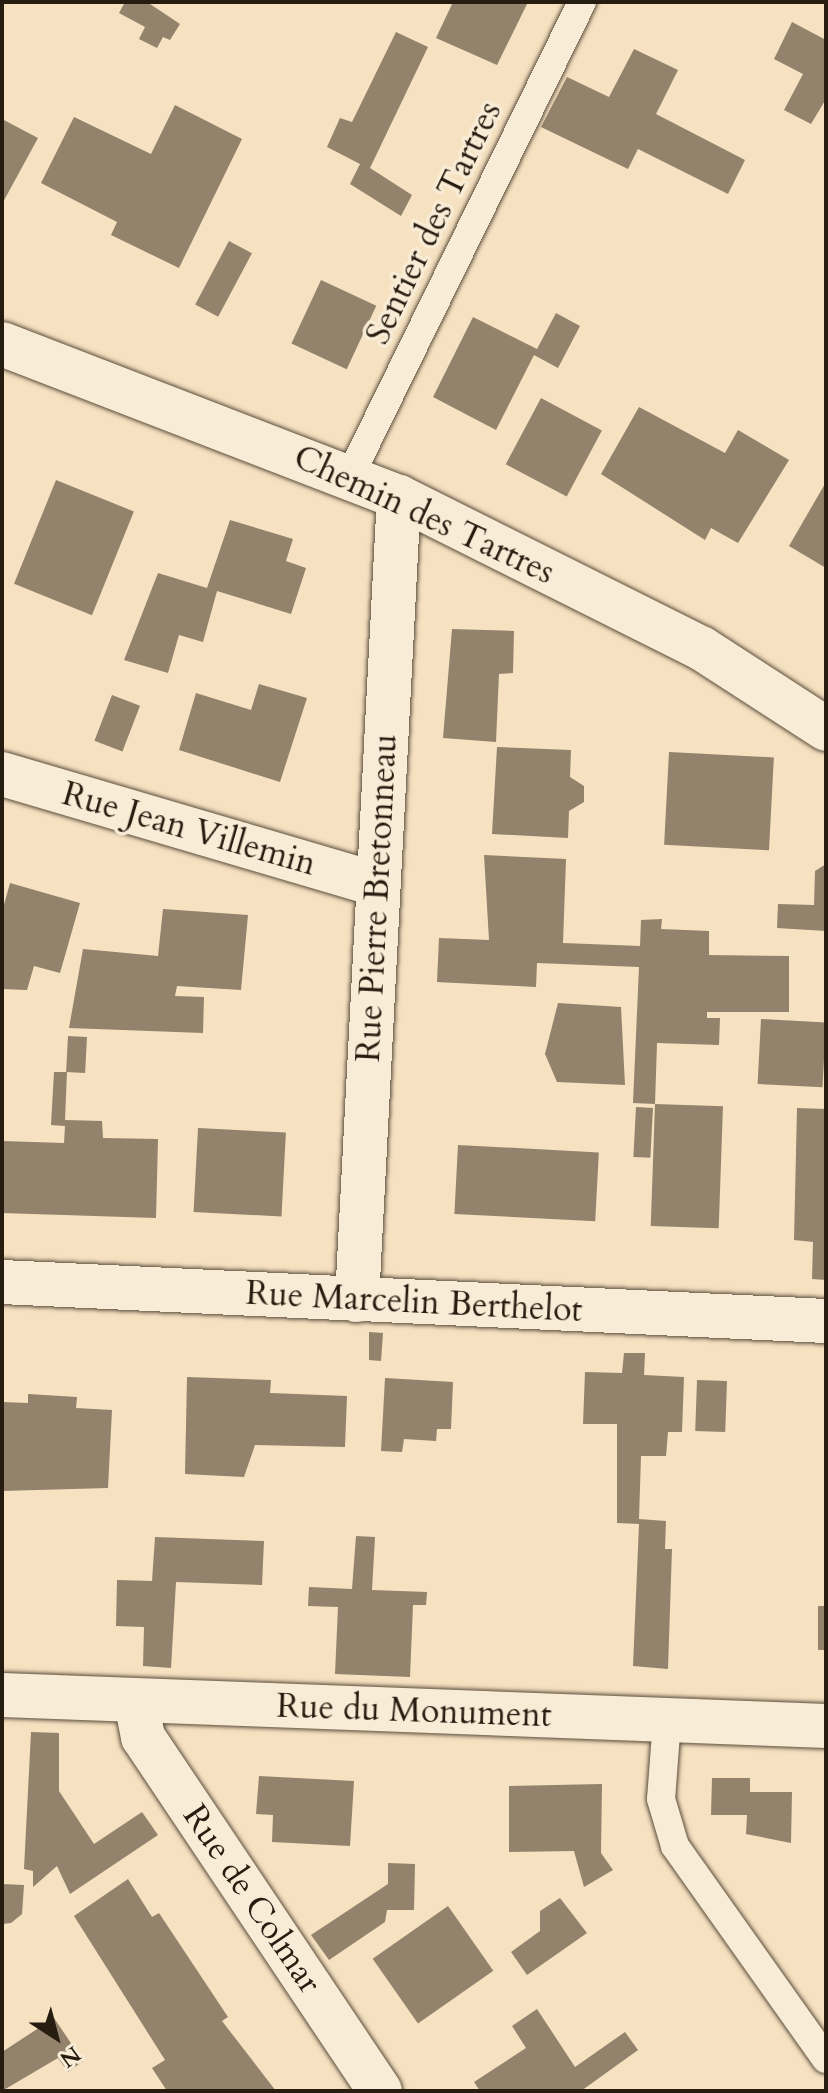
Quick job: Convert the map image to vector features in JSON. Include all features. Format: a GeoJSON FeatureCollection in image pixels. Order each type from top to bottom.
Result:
{"type":"FeatureCollection","features":[{"type":"Feature","properties":{"kind":"street","name":"Chemin des Tartres"},"geometry":{"type":"LineString","coordinates":[[2,344],[399,497],[701,648],[826,729]]}},
{"type":"Feature","properties":{"kind":"street","name":"Rue Pierre Bretonneau"},"geometry":{"type":"LineString","coordinates":[[357,1300],[376,884],[399,497]]}},
{"type":"Feature","properties":{"kind":"street","name":"Rue Jean Villemin"},"geometry":{"type":"LineString","coordinates":[[2,774],[376,884]]}},
{"type":"Feature","properties":{"kind":"street","name":"Rue Marcelin Berthelot"},"geometry":{"type":"LineString","coordinates":[[2,1282],[826,1321]]}},
{"type":"Feature","properties":{"kind":"street","name":"Rue du Monument"},"geometry":{"type":"LineString","coordinates":[[2,1695],[826,1726]]}},
{"type":"Feature","properties":{"kind":"street","name":"Rue de Colmar"},"geometry":{"type":"LineString","coordinates":[[136,1701],[143,1737],[380,2091]]}},
{"type":"Feature","properties":{"kind":"lane","name":"Sentier des Tartres"},"geometry":{"type":"LineString","coordinates":[[350,476],[582,2]]}},
{"type":"Feature","properties":{"kind":"lane"},"geometry":{"type":"LineString","coordinates":[[667,1720],[661,1799],[675,1846],[826,2059]]}},
{"type":"Feature","properties":{"kind":"building"},"geometry":{"type":"Polygon","coordinates":[[[125,2],[147,2],[180,24],[170,40],[163,37],[157,48],[139,39],[145,27],[119,13],[125,2]]]}},
{"type":"Feature","properties":{"kind":"building"},"geometry":{"type":"Polygon","coordinates":[[[453,2],[528,2],[497,65],[436,38],[453,2]]]}},
{"type":"Feature","properties":{"kind":"building"},"geometry":{"type":"Polygon","coordinates":[[[792,22],[826,40],[826,99],[811,124],[784,110],[803,74],[774,59],[792,22]]]}},
{"type":"Feature","properties":{"kind":"building"},"geometry":{"type":"Polygon","coordinates":[[[396,32],[428,47],[370,168],[412,195],[401,216],[350,184],[360,164],[327,147],[340,118],[352,122],[396,32]]]}},
{"type":"Feature","properties":{"kind":"building"},"geometry":{"type":"Polygon","coordinates":[[[634,49],[678,70],[656,114],[745,160],[728,194],[638,149],[628,169],[541,127],[567,77],[609,97],[634,49]]]}},
{"type":"Feature","properties":{"kind":"building"},"geometry":{"type":"Polygon","coordinates":[[[175,105],[242,139],[179,268],[111,235],[117,222],[41,183],[74,117],[151,154],[175,105]]]}},
{"type":"Feature","properties":{"kind":"building"},"geometry":{"type":"Polygon","coordinates":[[[2,119],[38,138],[2,204],[2,119]]]}},
{"type":"Feature","properties":{"kind":"building"},"geometry":{"type":"Polygon","coordinates":[[[229,241],[252,253],[218,317],[195,305],[229,241]]]}},
{"type":"Feature","properties":{"kind":"building"},"geometry":{"type":"Polygon","coordinates":[[[321,280],[376,306],[347,369],[291,343],[321,280]]]}},
{"type":"Feature","properties":{"kind":"building"},"geometry":{"type":"Polygon","coordinates":[[[556,313],[580,326],[558,368],[534,355],[496,430],[433,397],[473,317],[537,349],[556,313]]]}},
{"type":"Feature","properties":{"kind":"building"},"geometry":{"type":"Polygon","coordinates":[[[541,398],[602,430],[567,497],[506,464],[541,398]]]}},
{"type":"Feature","properties":{"kind":"building"},"geometry":{"type":"Polygon","coordinates":[[[639,407],[725,453],[738,430],[789,460],[738,543],[711,528],[705,540],[601,474],[639,407]]]}},
{"type":"Feature","properties":{"kind":"building"},"geometry":{"type":"Polygon","coordinates":[[[56,480],[134,511],[92,615],[14,584],[56,480]]]}},
{"type":"Feature","properties":{"kind":"building"},"geometry":{"type":"Polygon","coordinates":[[[826,482],[826,568],[789,546],[826,482]]]}},
{"type":"Feature","properties":{"kind":"building"},"geometry":{"type":"Polygon","coordinates":[[[230,520],[293,539],[286,561],[306,568],[291,614],[217,591],[203,642],[179,635],[168,673],[124,660],[158,573],[207,588],[230,520]]]}},
{"type":"Feature","properties":{"kind":"building"},"geometry":{"type":"Polygon","coordinates":[[[452,629],[514,631],[513,673],[499,674],[496,742],[443,738],[452,629]]]}},
{"type":"Feature","properties":{"kind":"building"},"geometry":{"type":"Polygon","coordinates":[[[259,684],[307,698],[280,782],[179,750],[196,693],[251,710],[259,684]]]}},
{"type":"Feature","properties":{"kind":"building"},"geometry":{"type":"Polygon","coordinates":[[[112,695],[140,706],[122,751],[94,741],[112,695]]]}},
{"type":"Feature","properties":{"kind":"building"},"geometry":{"type":"Polygon","coordinates":[[[497,747],[571,750],[570,777],[584,786],[584,802],[569,811],[568,838],[492,834],[497,747]]]}},
{"type":"Feature","properties":{"kind":"building"},"geometry":{"type":"Polygon","coordinates":[[[669,752],[774,757],[769,850],[664,845],[669,752]]]}},
{"type":"Feature","properties":{"kind":"building"},"geometry":{"type":"Polygon","coordinates":[[[484,855],[566,859],[563,943],[640,946],[641,920],[662,919],[661,929],[709,931],[709,955],[789,956],[789,1012],[707,1012],[707,1018],[720,1018],[719,1045],[657,1043],[655,1104],[633,1103],[639,967],[537,963],[536,987],[437,982],[439,938],[489,940],[484,855]]]}},
{"type":"Feature","properties":{"kind":"building"},"geometry":{"type":"Polygon","coordinates":[[[826,864],[826,931],[777,928],[778,904],[814,905],[815,871],[826,864]]]}},
{"type":"Feature","properties":{"kind":"building"},"geometry":{"type":"Polygon","coordinates":[[[10,883],[80,903],[60,973],[34,966],[27,990],[2,989],[2,912],[10,883]]]}},
{"type":"Feature","properties":{"kind":"building"},"geometry":{"type":"Polygon","coordinates":[[[163,909],[248,915],[241,990],[177,986],[175,996],[204,997],[203,1033],[69,1028],[83,949],[158,956],[163,909]]]}},
{"type":"Feature","properties":{"kind":"building"},"geometry":{"type":"Polygon","coordinates":[[[558,1003],[621,1007],[625,1085],[557,1082],[545,1054],[558,1003]]]}},
{"type":"Feature","properties":{"kind":"building"},"geometry":{"type":"Polygon","coordinates":[[[761,1019],[826,1022],[823,1087],[758,1084],[761,1019]]]}},
{"type":"Feature","properties":{"kind":"building"},"geometry":{"type":"Polygon","coordinates":[[[68,1036],[87,1037],[85,1073],[66,1072],[68,1036]]]}},
{"type":"Feature","properties":{"kind":"building"},"geometry":{"type":"Polygon","coordinates":[[[54,1072],[67,1072],[65,1120],[102,1121],[103,1138],[158,1139],[156,1218],[2,1213],[2,1141],[64,1143],[65,1126],[51,1125],[54,1072]]]}},
{"type":"Feature","properties":{"kind":"building"},"geometry":{"type":"Polygon","coordinates":[[[655,1104],[723,1106],[719,1228],[651,1226],[655,1104]]]}},
{"type":"Feature","properties":{"kind":"building"},"geometry":{"type":"Polygon","coordinates":[[[636,1107],[653,1108],[650,1158],[633,1157],[636,1107]]]}},
{"type":"Feature","properties":{"kind":"building"},"geometry":{"type":"Polygon","coordinates":[[[797,1108],[826,1109],[826,1280],[812,1279],[813,1242],[794,1240],[797,1108]]]}},
{"type":"Feature","properties":{"kind":"building"},"geometry":{"type":"Polygon","coordinates":[[[198,1128],[286,1133],[281,1216],[194,1212],[198,1128]]]}},
{"type":"Feature","properties":{"kind":"building"},"geometry":{"type":"Polygon","coordinates":[[[458,1145],[599,1152],[595,1221],[454,1214],[458,1145]]]}},
{"type":"Feature","properties":{"kind":"building"},"geometry":{"type":"Polygon","coordinates":[[[369,1332],[383,1333],[381,1361],[369,1360],[369,1332]]]}},
{"type":"Feature","properties":{"kind":"building"},"geometry":{"type":"Polygon","coordinates":[[[624,1353],[645,1353],[644,1375],[684,1377],[682,1432],[668,1432],[666,1456],[641,1456],[639,1519],[666,1521],[665,1549],[672,1549],[668,1669],[633,1666],[639,1524],[617,1523],[617,1424],[583,1424],[585,1372],[622,1373],[624,1353]]]}},
{"type":"Feature","properties":{"kind":"building"},"geometry":{"type":"Polygon","coordinates":[[[187,1377],[271,1380],[270,1393],[347,1396],[345,1447],[255,1445],[244,1477],[185,1474],[187,1377]]]}},
{"type":"Feature","properties":{"kind":"building"},"geometry":{"type":"Polygon","coordinates":[[[385,1378],[453,1382],[451,1429],[437,1429],[436,1441],[404,1439],[402,1452],[381,1451],[385,1378]]]}},
{"type":"Feature","properties":{"kind":"building"},"geometry":{"type":"Polygon","coordinates":[[[697,1380],[727,1381],[725,1432],[695,1431],[697,1380]]]}},
{"type":"Feature","properties":{"kind":"building"},"geometry":{"type":"Polygon","coordinates":[[[28,1394],[77,1397],[76,1408],[112,1410],[108,1488],[2,1491],[2,1402],[28,1403],[28,1394]]]}},
{"type":"Feature","properties":{"kind":"building"},"geometry":{"type":"Polygon","coordinates":[[[356,1536],[375,1537],[372,1590],[427,1592],[426,1605],[413,1605],[410,1677],[335,1674],[338,1607],[308,1606],[309,1587],[352,1589],[356,1536]]]}},
{"type":"Feature","properties":{"kind":"building"},"geometry":{"type":"Polygon","coordinates":[[[155,1537],[264,1541],[262,1585],[176,1582],[171,1668],[143,1666],[144,1627],[116,1626],[117,1580],[152,1581],[155,1537]]]}},
{"type":"Feature","properties":{"kind":"building"},"geometry":{"type":"Polygon","coordinates":[[[818,1606],[826,1606],[826,1650],[818,1650],[818,1606]]]}},
{"type":"Feature","properties":{"kind":"building"},"geometry":{"type":"Polygon","coordinates":[[[31,1732],[59,1733],[59,1791],[94,1844],[142,1812],[158,1835],[70,1894],[57,1866],[33,1887],[33,1871],[24,1869],[31,1732]]]}},
{"type":"Feature","properties":{"kind":"building"},"geometry":{"type":"Polygon","coordinates":[[[259,1776],[354,1781],[350,1846],[272,1842],[273,1815],[256,1814],[259,1776]]]}},
{"type":"Feature","properties":{"kind":"building"},"geometry":{"type":"Polygon","coordinates":[[[712,1778],[750,1778],[750,1792],[792,1792],[791,1843],[746,1834],[747,1815],[711,1815],[712,1778]]]}},
{"type":"Feature","properties":{"kind":"building"},"geometry":{"type":"Polygon","coordinates":[[[602,1784],[601,1853],[613,1870],[584,1887],[574,1851],[509,1852],[509,1786],[602,1784]]]}},
{"type":"Feature","properties":{"kind":"building"},"geometry":{"type":"Polygon","coordinates":[[[388,1863],[415,1864],[414,1910],[387,1910],[385,1922],[329,1960],[311,1935],[388,1884],[388,1863]]]}},
{"type":"Feature","properties":{"kind":"building"},"geometry":{"type":"Polygon","coordinates":[[[128,1879],[152,1917],[159,1913],[228,2017],[222,2021],[276,2091],[167,2091],[152,2068],[165,2060],[74,1916],[128,1879]]]}},
{"type":"Feature","properties":{"kind":"building"},"geometry":{"type":"Polygon","coordinates":[[[2,1884],[24,1885],[22,1914],[11,1923],[2,1924],[2,1884]]]}},
{"type":"Feature","properties":{"kind":"building"},"geometry":{"type":"Polygon","coordinates":[[[560,1898],[587,1933],[527,1975],[511,1952],[540,1931],[540,1911],[560,1898]]]}},
{"type":"Feature","properties":{"kind":"building"},"geometry":{"type":"Polygon","coordinates":[[[448,1906],[493,1971],[418,2023],[373,1959],[448,1906]]]}},
{"type":"Feature","properties":{"kind":"building"},"geometry":{"type":"Polygon","coordinates":[[[537,2009],[575,2067],[625,2032],[638,2050],[581,2091],[480,2091],[474,2082],[526,2048],[512,2026],[537,2009]]]}},
{"type":"Feature","properties":{"kind":"building"},"geometry":{"type":"Polygon","coordinates":[[[54,2018],[83,2061],[68,2072],[58,2058],[2,2091],[2,2052],[54,2018]]]}}]}
